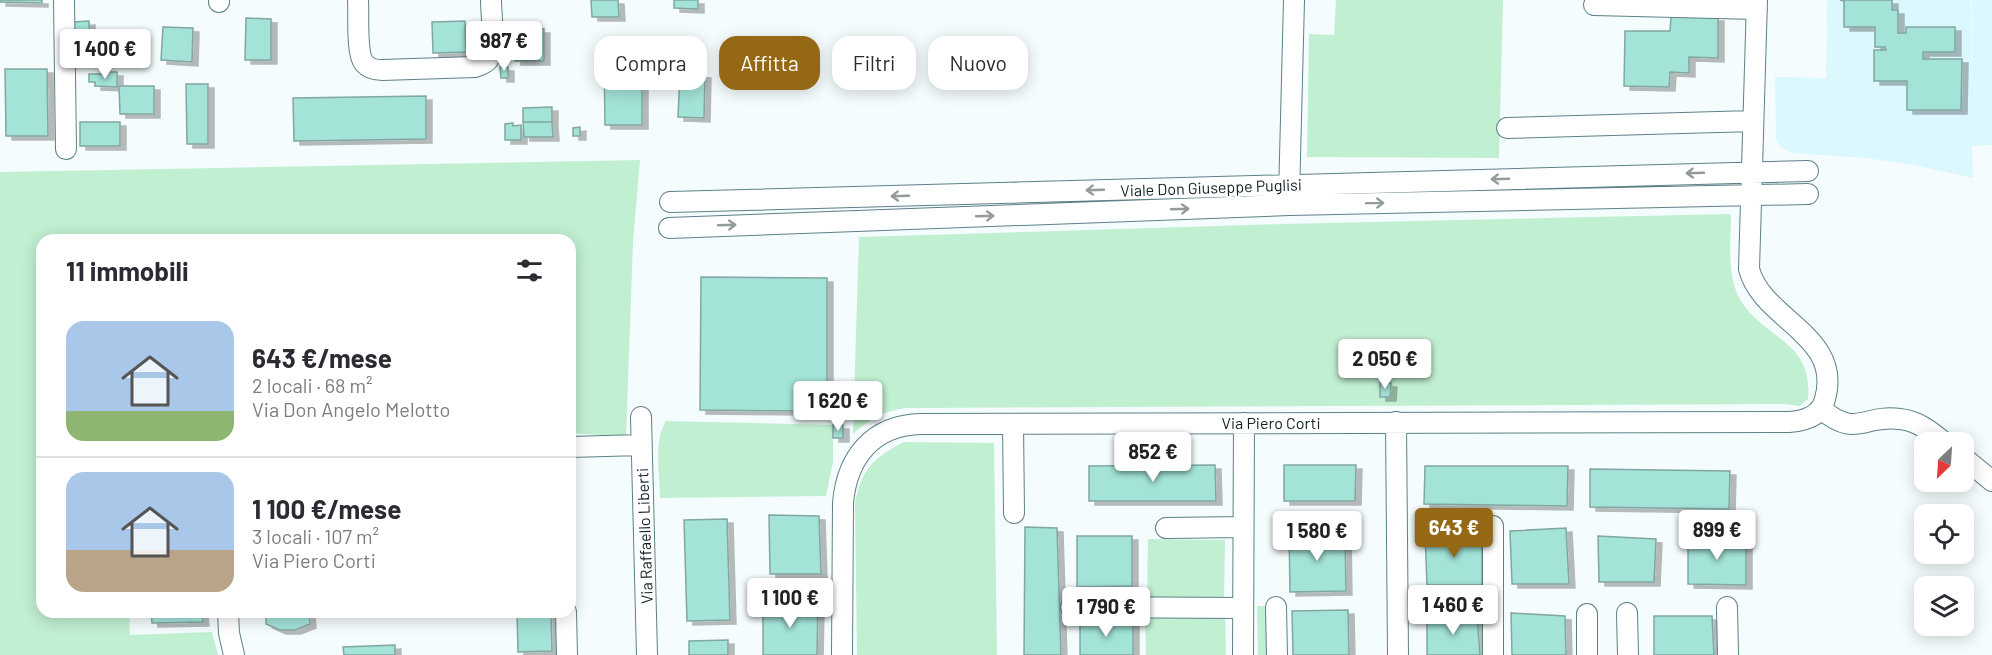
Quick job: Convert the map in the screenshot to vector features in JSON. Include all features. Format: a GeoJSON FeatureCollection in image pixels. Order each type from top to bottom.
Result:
{"type":"FeatureCollection","features":[{"type":"Feature","properties":{"kind":"street"},"geometry":{"type":"LineString","coordinates":[[64,0],[66,149]]}},
{"type":"Feature","properties":{"kind":"street"},"geometry":{"type":"LineString","coordinates":[[358,0],[360,56],[365,64],[375,70],[382,70],[475,67],[484,64],[492,49],[491,0]]}},
{"type":"Feature","properties":{"kind":"street"},"geometry":{"type":"LineString","coordinates":[[1289,205],[1294,0]]}},
{"type":"Feature","properties":{"kind":"street"},"geometry":{"type":"LineString","coordinates":[[1593,5],[1757,4],[1750,274],[1766,298],[1803,332],[1818,350],[1824,362],[1827,381],[1826,396],[1821,409],[1844,424],[1891,418],[1914,422],[1929,432]]}},
{"type":"Feature","properties":{"kind":"street"},"geometry":{"type":"LineString","coordinates":[[1507,128],[1753,122]]}},
{"type":"Feature","properties":{"kind":"street","name":"Viale Don Giuseppe Puglisi"},"geometry":{"type":"LineString","coordinates":[[670,202],[1808,171]]}},
{"type":"Feature","properties":{"kind":"street","name":"Viale Don Giuseppe Puglisi"},"geometry":{"type":"LineString","coordinates":[[669,228],[1289,205],[1808,194]]}},
{"type":"Feature","properties":{"kind":"street"},"geometry":{"type":"LineString","coordinates":[[823,198],[824,222]]}},
{"type":"Feature","properties":{"kind":"street","name":"Via Piero Corti"},"geometry":{"type":"LineString","coordinates":[[842,655],[844,492],[850,470],[860,452],[874,437],[903,425],[1789,422],[1808,419],[1821,409]]}},
{"type":"Feature","properties":{"kind":"street","name":"Via Raffaello Liberti"},"geometry":{"type":"LineString","coordinates":[[641,417],[647,655]]}},
{"type":"Feature","properties":{"kind":"street"},"geometry":{"type":"LineString","coordinates":[[1396,422],[1398,655]]}},
{"type":"Feature","properties":{"kind":"street"},"geometry":{"type":"LineString","coordinates":[[1243,655],[1244,423]]}},
{"type":"Feature","properties":{"kind":"street"},"geometry":{"type":"LineString","coordinates":[[1013,424],[1014,513]]}},
{"type":"Feature","properties":{"kind":"street"},"geometry":{"type":"LineString","coordinates":[[576,447],[641,445]]}},
{"type":"Feature","properties":{"kind":"street"},"geometry":{"type":"LineString","coordinates":[[1974,466],[1992,481]]}},
{"type":"Feature","properties":{"kind":"street"},"geometry":{"type":"LineString","coordinates":[[1493,526],[1493,655]]}},
{"type":"Feature","properties":{"kind":"street"},"geometry":{"type":"LineString","coordinates":[[1166,528],[1243,527]]}},
{"type":"Feature","properties":{"kind":"street"},"geometry":{"type":"LineString","coordinates":[[1727,606],[1728,655]]}},
{"type":"Feature","properties":{"kind":"street"},"geometry":{"type":"LineString","coordinates":[[1071,607],[1243,608]]}},
{"type":"Feature","properties":{"kind":"street"},"geometry":{"type":"LineString","coordinates":[[1276,607],[1277,655]]}},
{"type":"Feature","properties":{"kind":"street"},"geometry":{"type":"LineString","coordinates":[[1627,613],[1628,655]]}},
{"type":"Feature","properties":{"kind":"street"},"geometry":{"type":"LineString","coordinates":[[1587,614],[1587,655]]}},
{"type":"Feature","properties":{"kind":"street"},"geometry":{"type":"LineString","coordinates":[[228,618],[234,655]]}},
{"type":"Feature","properties":{"kind":"street"},"geometry":{"type":"LineString","coordinates":[[566,618],[567,655]]}},
{"type":"Feature","properties":{"kind":"shaded area"},"geometry":{"type":"Polygon","coordinates":[[[1827,0],[1971,0],[1972,96],[1972,0],[1992,0],[1992,145],[1972,146],[1973,178],[1866,158],[1792,153],[1781,147],[1776,140],[1775,77],[1826,78],[1827,0]]]}},
{"type":"Feature","properties":{"kind":"green space"},"geometry":{"type":"Polygon","coordinates":[[[1336,0],[1503,0],[1499,158],[1307,157],[1309,34],[1334,35],[1336,0]]]}},
{"type":"Feature","properties":{"kind":"green space"},"geometry":{"type":"Polygon","coordinates":[[[640,160],[633,242],[626,437],[576,433],[576,234],[36,234],[36,618],[129,618],[130,635],[212,632],[218,655],[0,655],[0,172],[640,160]]]}},
{"type":"Feature","properties":{"kind":"green space"},"geometry":{"type":"Polygon","coordinates":[[[1731,214],[1730,259],[1736,291],[1751,314],[1786,343],[1803,364],[1808,379],[1808,399],[1800,406],[1783,404],[906,408],[878,416],[853,434],[859,237],[1283,224],[1731,214]]]}},
{"type":"Feature","properties":{"kind":"green space"},"geometry":{"type":"Polygon","coordinates":[[[666,421],[833,425],[833,462],[826,496],[660,498],[658,448],[666,421]]]}},
{"type":"Feature","properties":{"kind":"green space"},"geometry":{"type":"Polygon","coordinates":[[[904,442],[994,443],[997,655],[857,655],[855,504],[861,482],[870,466],[876,459],[904,442]]]}},
{"type":"Feature","properties":{"kind":"green space"},"geometry":{"type":"Polygon","coordinates":[[[1148,539],[1225,540],[1224,600],[1147,599],[1148,539]]]}},
{"type":"Feature","properties":{"kind":"green space"},"geometry":{"type":"Polygon","coordinates":[[[1257,606],[1267,606],[1267,655],[1258,655],[1257,606]]]}},
{"type":"Feature","properties":{"kind":"green space"},"geometry":{"type":"Polygon","coordinates":[[[1225,611],[1226,655],[1146,655],[1145,613],[1225,611]]]}},
{"type":"Feature","properties":{"kind":"building"},"geometry":{"type":"Polygon","coordinates":[[[0,0],[42,0],[42,3],[0,2],[0,0]]]}},
{"type":"Feature","properties":{"kind":"building"},"geometry":{"type":"Polygon","coordinates":[[[591,0],[618,0],[619,17],[592,17],[591,0]]]}},
{"type":"Feature","properties":{"kind":"building"},"geometry":{"type":"Polygon","coordinates":[[[674,0],[698,0],[698,9],[674,8],[674,0]]]}},
{"type":"Feature","properties":{"kind":"building"},"geometry":{"type":"Polygon","coordinates":[[[1840,0],[1892,0],[1892,10],[1898,10],[1898,33],[1906,33],[1906,27],[1955,27],[1955,52],[1923,52],[1923,59],[1962,59],[1961,110],[1907,110],[1907,81],[1874,81],[1874,50],[1886,50],[1885,47],[1875,47],[1875,27],[1844,27],[1844,1],[1840,0]]]}},
{"type":"Feature","properties":{"kind":"building"},"geometry":{"type":"Polygon","coordinates":[[[1671,17],[1718,17],[1718,58],[1689,57],[1689,73],[1670,72],[1669,87],[1624,86],[1625,31],[1670,31],[1671,17]]]}},
{"type":"Feature","properties":{"kind":"building"},"geometry":{"type":"Polygon","coordinates":[[[246,18],[271,19],[271,60],[245,60],[246,18]]]}},
{"type":"Feature","properties":{"kind":"building"},"geometry":{"type":"Polygon","coordinates":[[[89,21],[90,48],[73,48],[72,22],[89,21]]]}},
{"type":"Feature","properties":{"kind":"building"},"geometry":{"type":"Polygon","coordinates":[[[465,21],[466,52],[433,53],[432,22],[465,21]]]}},
{"type":"Feature","properties":{"kind":"building"},"geometry":{"type":"Polygon","coordinates":[[[163,27],[193,28],[192,62],[161,60],[163,27]]]}},
{"type":"Feature","properties":{"kind":"building"},"geometry":{"type":"Polygon","coordinates":[[[515,29],[544,29],[544,61],[515,61],[515,29]]]}},
{"type":"Feature","properties":{"kind":"building"},"geometry":{"type":"Polygon","coordinates":[[[500,67],[508,67],[508,78],[501,78],[500,67]]]}},
{"type":"Feature","properties":{"kind":"building"},"geometry":{"type":"Polygon","coordinates":[[[5,69],[47,69],[48,136],[6,136],[5,69]]]}},
{"type":"Feature","properties":{"kind":"building"},"geometry":{"type":"Polygon","coordinates":[[[107,72],[117,72],[117,87],[95,86],[95,82],[89,82],[89,74],[107,74],[107,72]]]}},
{"type":"Feature","properties":{"kind":"building"},"geometry":{"type":"Polygon","coordinates":[[[186,84],[208,84],[208,144],[187,144],[186,84]]]}},
{"type":"Feature","properties":{"kind":"building"},"geometry":{"type":"Polygon","coordinates":[[[119,86],[154,86],[154,114],[120,114],[119,86]]]}},
{"type":"Feature","properties":{"kind":"building"},"geometry":{"type":"Polygon","coordinates":[[[604,90],[642,90],[642,125],[605,125],[604,90]]]}},
{"type":"Feature","properties":{"kind":"building"},"geometry":{"type":"Polygon","coordinates":[[[679,90],[705,90],[704,118],[678,117],[679,90]]]}},
{"type":"Feature","properties":{"kind":"building"},"geometry":{"type":"Polygon","coordinates":[[[426,96],[426,139],[294,141],[293,98],[426,96]]]}},
{"type":"Feature","properties":{"kind":"building"},"geometry":{"type":"Polygon","coordinates":[[[552,107],[552,122],[523,122],[523,108],[552,107]]]}},
{"type":"Feature","properties":{"kind":"building"},"geometry":{"type":"Polygon","coordinates":[[[80,122],[120,122],[120,146],[80,146],[80,122]]]}},
{"type":"Feature","properties":{"kind":"building"},"geometry":{"type":"Polygon","coordinates":[[[523,122],[552,122],[553,137],[524,137],[523,122]]]}},
{"type":"Feature","properties":{"kind":"building"},"geometry":{"type":"Polygon","coordinates":[[[513,123],[513,126],[521,125],[521,140],[505,140],[505,124],[513,123]]]}},
{"type":"Feature","properties":{"kind":"building"},"geometry":{"type":"Polygon","coordinates":[[[580,127],[580,136],[573,136],[573,128],[580,127]]]}},
{"type":"Feature","properties":{"kind":"building"},"geometry":{"type":"Polygon","coordinates":[[[701,277],[827,278],[827,391],[802,411],[700,410],[701,277]]]}},
{"type":"Feature","properties":{"kind":"building"},"geometry":{"type":"Polygon","coordinates":[[[1380,383],[1391,383],[1390,397],[1380,397],[1380,383]]]}},
{"type":"Feature","properties":{"kind":"building"},"geometry":{"type":"Polygon","coordinates":[[[833,425],[843,425],[843,438],[833,438],[833,425]]]}},
{"type":"Feature","properties":{"kind":"building"},"geometry":{"type":"Polygon","coordinates":[[[1215,465],[1216,501],[1089,501],[1089,466],[1215,465]]]}},
{"type":"Feature","properties":{"kind":"building"},"geometry":{"type":"Polygon","coordinates":[[[1284,465],[1356,465],[1355,501],[1284,501],[1284,465]]]}},
{"type":"Feature","properties":{"kind":"building"},"geometry":{"type":"Polygon","coordinates":[[[1425,466],[1568,466],[1567,506],[1424,504],[1425,466]]]}},
{"type":"Feature","properties":{"kind":"building"},"geometry":{"type":"Polygon","coordinates":[[[1590,469],[1730,471],[1729,509],[1590,507],[1590,469]]]}},
{"type":"Feature","properties":{"kind":"building"},"geometry":{"type":"Polygon","coordinates":[[[769,515],[819,516],[821,574],[770,574],[769,515]]]}},
{"type":"Feature","properties":{"kind":"building"},"geometry":{"type":"Polygon","coordinates":[[[727,519],[730,620],[687,621],[684,520],[727,519]]]}},
{"type":"Feature","properties":{"kind":"building"},"geometry":{"type":"Polygon","coordinates":[[[1025,527],[1057,528],[1061,655],[1024,655],[1025,527]]]}},
{"type":"Feature","properties":{"kind":"building"},"geometry":{"type":"Polygon","coordinates":[[[1566,528],[1569,584],[1512,584],[1510,531],[1566,528]]]}},
{"type":"Feature","properties":{"kind":"building"},"geometry":{"type":"Polygon","coordinates":[[[1289,533],[1345,533],[1346,591],[1290,592],[1289,533]]]}},
{"type":"Feature","properties":{"kind":"building"},"geometry":{"type":"Polygon","coordinates":[[[1425,533],[1482,533],[1482,585],[1427,585],[1425,533]]]}},
{"type":"Feature","properties":{"kind":"building"},"geometry":{"type":"Polygon","coordinates":[[[1077,536],[1132,536],[1132,586],[1077,587],[1077,536]]]}},
{"type":"Feature","properties":{"kind":"building"},"geometry":{"type":"Polygon","coordinates":[[[1598,536],[1656,539],[1654,582],[1599,582],[1598,536]]]}},
{"type":"Feature","properties":{"kind":"building"},"geometry":{"type":"Polygon","coordinates":[[[1746,536],[1746,585],[1688,584],[1688,538],[1746,536]]]}},
{"type":"Feature","properties":{"kind":"building"},"geometry":{"type":"Polygon","coordinates":[[[763,603],[818,603],[817,655],[763,655],[763,603]]]}},
{"type":"Feature","properties":{"kind":"building"},"geometry":{"type":"Polygon","coordinates":[[[1348,610],[1349,655],[1293,655],[1292,611],[1348,610]]]}},
{"type":"Feature","properties":{"kind":"building"},"geometry":{"type":"Polygon","coordinates":[[[1511,613],[1565,616],[1566,655],[1512,655],[1511,613]]]}},
{"type":"Feature","properties":{"kind":"building"},"geometry":{"type":"Polygon","coordinates":[[[1427,616],[1477,616],[1480,655],[1427,655],[1427,616]]]}},
{"type":"Feature","properties":{"kind":"building"},"geometry":{"type":"Polygon","coordinates":[[[1654,616],[1712,616],[1714,655],[1654,655],[1654,616]]]}},
{"type":"Feature","properties":{"kind":"building"},"geometry":{"type":"Polygon","coordinates":[[[152,618],[203,618],[203,622],[152,623],[152,618]]]}},
{"type":"Feature","properties":{"kind":"building"},"geometry":{"type":"Polygon","coordinates":[[[266,618],[310,618],[310,624],[295,630],[280,630],[266,624],[266,618]]]}},
{"type":"Feature","properties":{"kind":"building"},"geometry":{"type":"Polygon","coordinates":[[[517,618],[551,618],[552,651],[518,652],[517,618]]]}},
{"type":"Feature","properties":{"kind":"building"},"geometry":{"type":"Polygon","coordinates":[[[1080,621],[1133,622],[1133,655],[1080,655],[1080,621]]]}},
{"type":"Feature","properties":{"kind":"building"},"geometry":{"type":"Polygon","coordinates":[[[728,640],[728,655],[689,655],[689,641],[728,640]]]}},
{"type":"Feature","properties":{"kind":"building"},"geometry":{"type":"Polygon","coordinates":[[[395,645],[395,655],[344,655],[343,647],[395,645]]]}}]}
